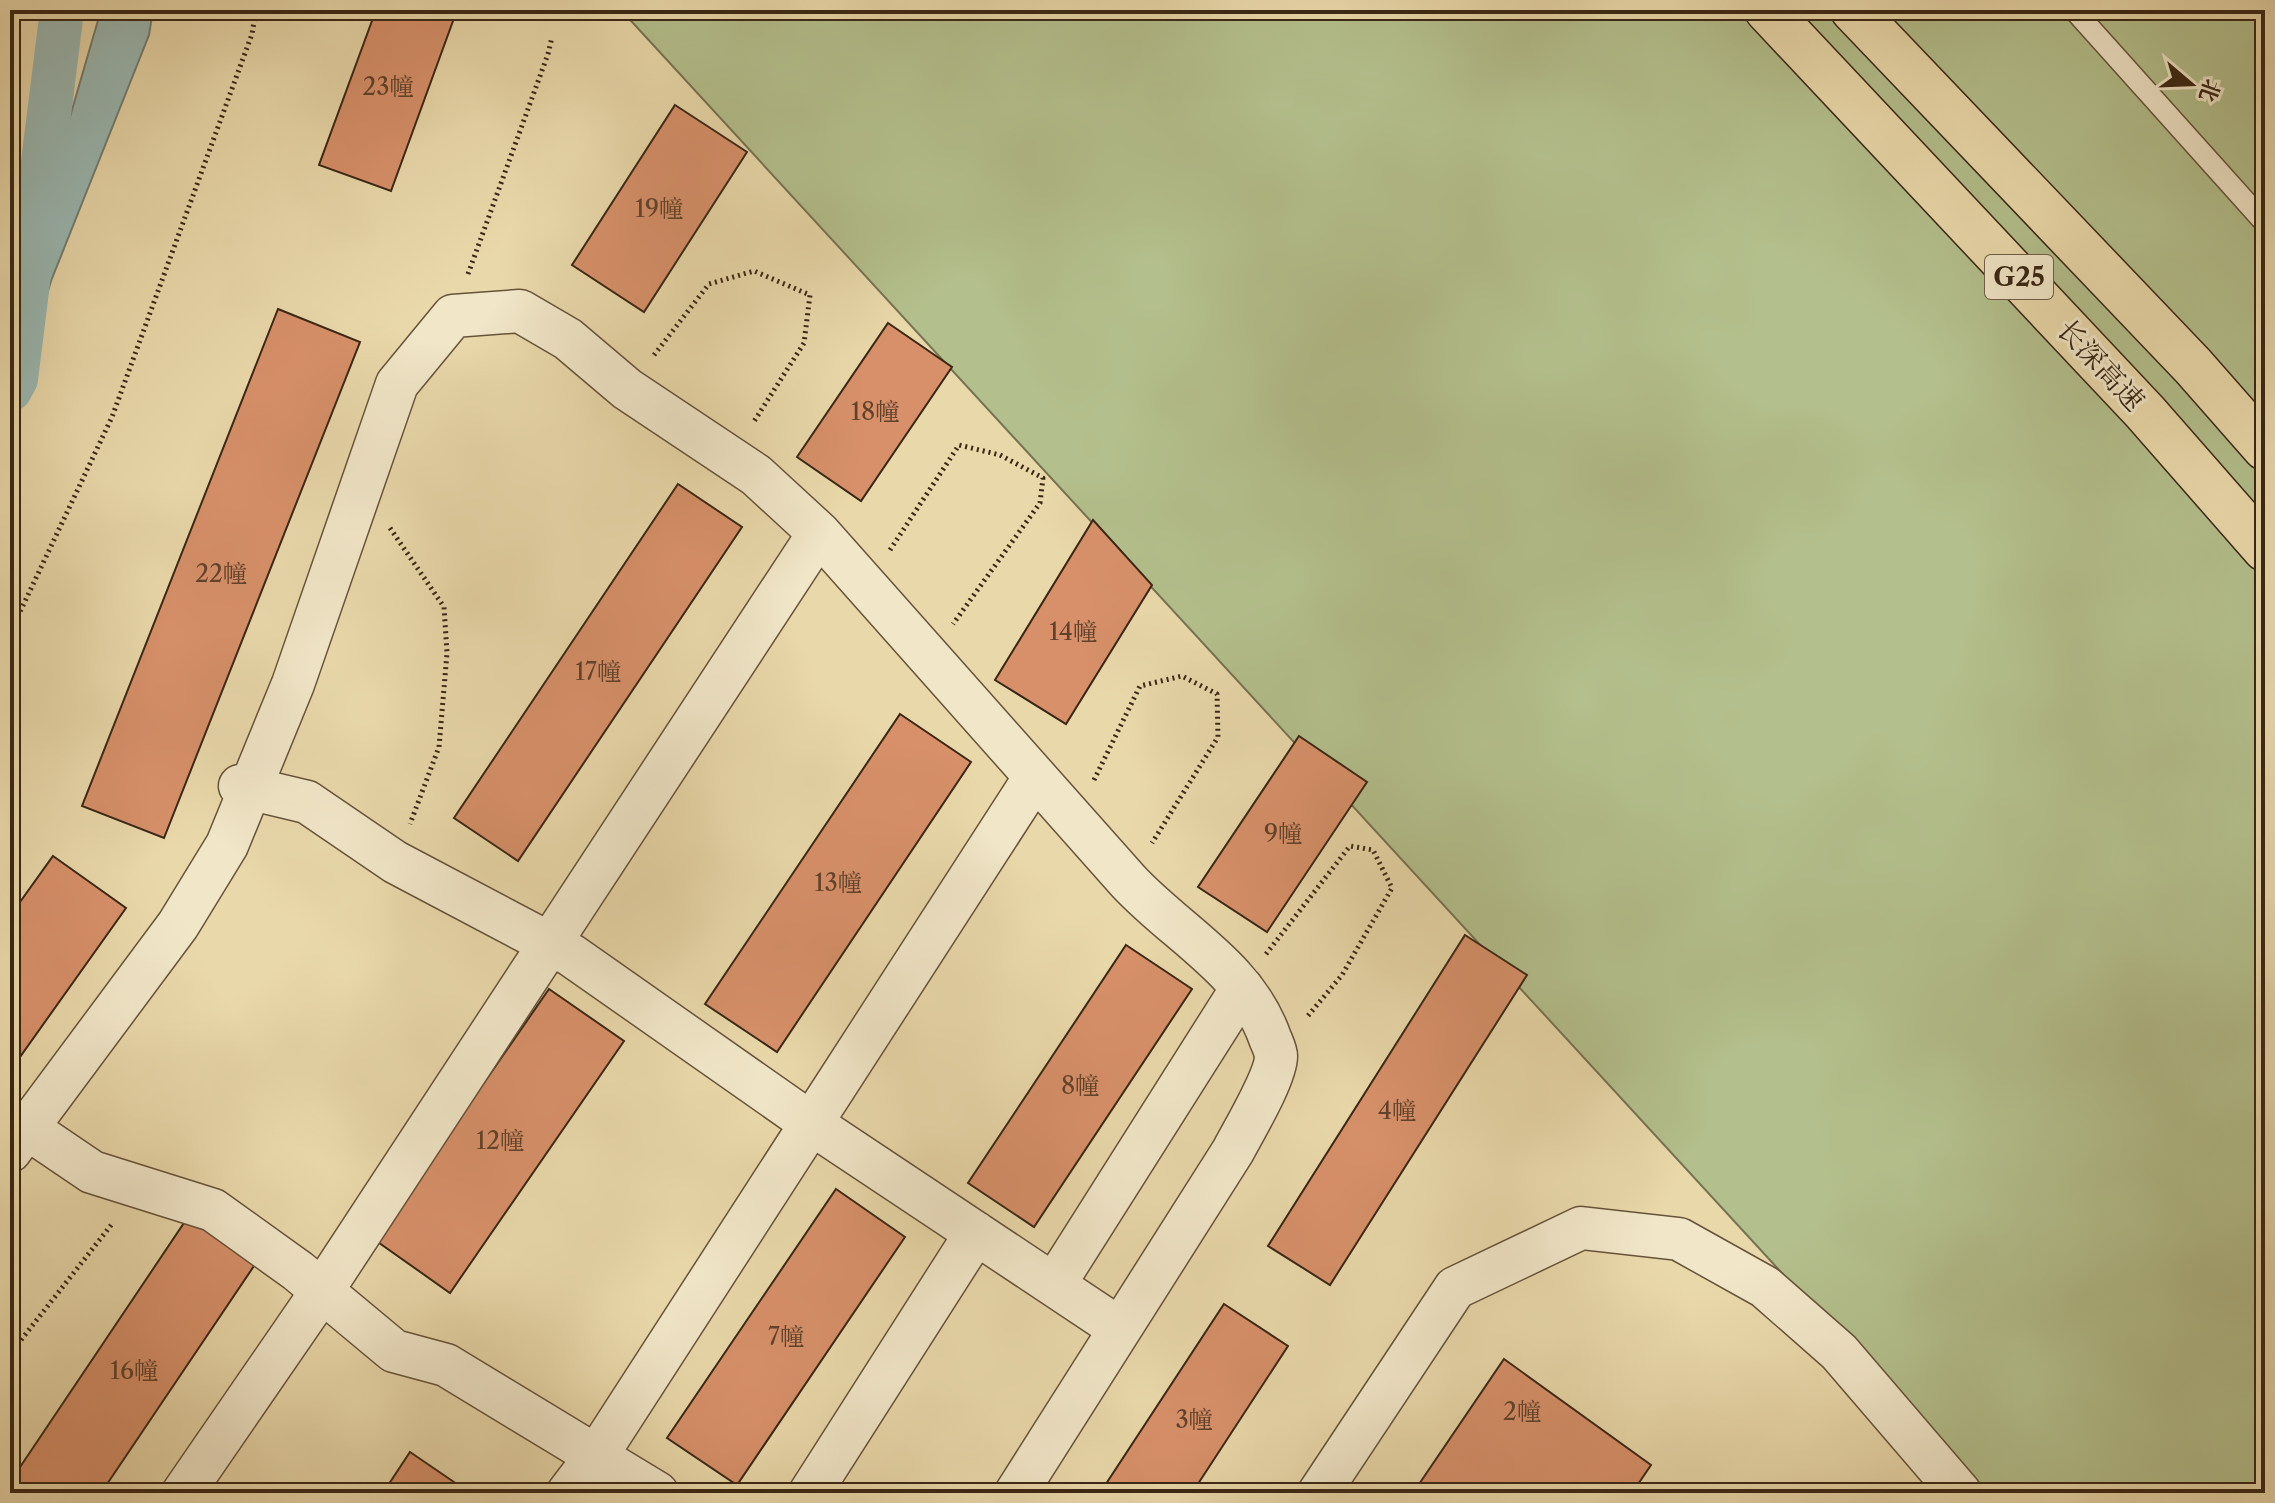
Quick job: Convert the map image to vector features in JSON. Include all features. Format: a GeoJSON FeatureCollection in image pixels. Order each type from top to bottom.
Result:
{"type":"FeatureCollection","features":[{"type":"Feature","properties":{"kind":"highway","name":"长深高速"},"geometry":{"type":"LineString","coordinates":[[1767,10],[2145,412],[2265,549]]}},
{"type":"Feature","properties":{"kind":"highway","name":"G25"},"geometry":{"type":"LineString","coordinates":[[1853,10],[2193,366],[2265,448]]}},
{"type":"Feature","properties":{"kind":"street"},"geometry":{"type":"LineString","coordinates":[[657,1493],[446,1365],[394,1351],[322,1291],[213,1210],[92,1172],[18,1140],[178,925],[227,845],[245,787],[293,684],[397,384],[453,316],[520,311],[568,339],[627,389],[756,475],[819,533],[1146,901],[1221,962],[1261,1012],[1276,1055],[1262,1098],[1233,1151],[1016,1493]]}},
{"type":"Feature","properties":{"kind":"street"},"geometry":{"type":"LineString","coordinates":[[183,1493],[322,1291],[819,533]]}},
{"type":"Feature","properties":{"kind":"street"},"geometry":{"type":"LineString","coordinates":[[568,1493],[597,1455],[1035,777]]}},
{"type":"Feature","properties":{"kind":"street"},"geometry":{"type":"LineString","coordinates":[[245,787],[307,802],[395,862],[571,955],[812,1124],[1120,1329]]}},
{"type":"Feature","properties":{"kind":"street"},"geometry":{"type":"LineString","coordinates":[[1054,1285],[1242,988]]}},
{"type":"Feature","properties":{"kind":"street"},"geometry":{"type":"LineString","coordinates":[[1319,1493],[1455,1288],[1581,1228],[1679,1239],[1765,1287],[1839,1352],[1960,1493]]}},
{"type":"Feature","properties":{"kind":"street"},"geometry":{"type":"LineString","coordinates":[[810,1493],[976,1233]]}},
{"type":"Feature","properties":{"kind":"lane"},"geometry":{"type":"LineString","coordinates":[[2074,10],[2265,223]]}},
{"type":"Feature","properties":{"kind":"path"},"geometry":{"type":"LineString","coordinates":[[10,633],[112,417],[252,34],[256,10]]}},
{"type":"Feature","properties":{"kind":"path"},"geometry":{"type":"LineString","coordinates":[[453,316],[552,37]]}},
{"type":"Feature","properties":{"kind":"path"},"geometry":{"type":"LineString","coordinates":[[627,389],[709,284],[754,271],[810,295],[804,343],[731,458]]}},
{"type":"Feature","properties":{"kind":"path"},"geometry":{"type":"LineString","coordinates":[[867,586],[959,445],[1000,455],[1043,478],[1040,503],[929,657]]}},
{"type":"Feature","properties":{"kind":"path"},"geometry":{"type":"LineString","coordinates":[[361,489],[444,607],[447,653],[439,747],[395,862]]}},
{"type":"Feature","properties":{"kind":"path"},"geometry":{"type":"LineString","coordinates":[[1074,820],[1140,686],[1182,676],[1217,694],[1218,737],[1128,881]]}},
{"type":"Feature","properties":{"kind":"path"},"geometry":{"type":"LineString","coordinates":[[1242,988],[1350,846],[1373,850],[1392,888],[1342,975],[1276,1055]]}},
{"type":"Feature","properties":{"kind":"path"},"geometry":{"type":"LineString","coordinates":[[10,1354],[139,1188]]}},
{"type":"Feature","properties":{"kind":"green space"},"geometry":{"type":"Polygon","coordinates":[[[621,10],[2265,10],[2265,1493],[1984,1493],[621,10]]]}},
{"type":"Feature","properties":{"kind":"water"},"geometry":{"type":"Polygon","coordinates":[[[101,10],[153,10],[149,35],[51,281],[33,342],[10,393],[10,295],[47,196],[101,10]]]}},
{"type":"Feature","properties":{"kind":"building"},"geometry":{"type":"Polygon","coordinates":[[[376,10],[457,10],[391,191],[319,165],[376,10]]]}},
{"type":"Feature","properties":{"kind":"building"},"geometry":{"type":"Polygon","coordinates":[[[675,105],[747,152],[644,312],[572,265],[675,105]]]}},
{"type":"Feature","properties":{"kind":"building"},"geometry":{"type":"Polygon","coordinates":[[[278,309],[360,342],[164,838],[82,806],[278,309]]]}},
{"type":"Feature","properties":{"kind":"building"},"geometry":{"type":"Polygon","coordinates":[[[888,323],[952,367],[861,501],[797,457],[888,323]]]}},
{"type":"Feature","properties":{"kind":"building"},"geometry":{"type":"Polygon","coordinates":[[[678,484],[742,527],[518,861],[454,818],[678,484]]]}},
{"type":"Feature","properties":{"kind":"building"},"geometry":{"type":"Polygon","coordinates":[[[1093,520],[1152,585],[1066,724],[995,680],[1093,520]]]}},
{"type":"Feature","properties":{"kind":"building"},"geometry":{"type":"Polygon","coordinates":[[[900,714],[971,762],[777,1052],[705,1004],[900,714]]]}},
{"type":"Feature","properties":{"kind":"building"},"geometry":{"type":"Polygon","coordinates":[[[1299,736],[1367,782],[1267,932],[1198,887],[1299,736]]]}},
{"type":"Feature","properties":{"kind":"building"},"geometry":{"type":"Polygon","coordinates":[[[53,856],[126,908],[10,1071],[10,916],[53,856]]]}},
{"type":"Feature","properties":{"kind":"building"},"geometry":{"type":"Polygon","coordinates":[[[1465,935],[1527,975],[1330,1285],[1268,1246],[1465,935]]]}},
{"type":"Feature","properties":{"kind":"building"},"geometry":{"type":"Polygon","coordinates":[[[1126,945],[1192,989],[1034,1227],[968,1183],[1126,945]]]}},
{"type":"Feature","properties":{"kind":"building"},"geometry":{"type":"Polygon","coordinates":[[[549,989],[624,1041],[450,1293],[375,1240],[549,989]]]}},
{"type":"Feature","properties":{"kind":"building"},"geometry":{"type":"Polygon","coordinates":[[[836,1189],[905,1237],[737,1485],[667,1438],[836,1189]]]}},
{"type":"Feature","properties":{"kind":"building"},"geometry":{"type":"Polygon","coordinates":[[[190,1214],[258,1260],[101,1493],[10,1493],[10,1482],[190,1214]]]}},
{"type":"Feature","properties":{"kind":"building"},"geometry":{"type":"Polygon","coordinates":[[[1224,1304],[1288,1346],[1192,1493],[1100,1493],[1224,1304]]]}},
{"type":"Feature","properties":{"kind":"building"},"geometry":{"type":"Polygon","coordinates":[[[1504,1359],[1651,1465],[1632,1493],[1413,1493],[1504,1359]]]}},
{"type":"Feature","properties":{"kind":"building"},"geometry":{"type":"Polygon","coordinates":[[[410,1452],[470,1493],[383,1493],[410,1452]]]}},
{"type":"Feature","properties":{"kind":"waterway"},"geometry":{"type":"LineString","coordinates":[[10,390],[16,379],[62,10]]}}]}
